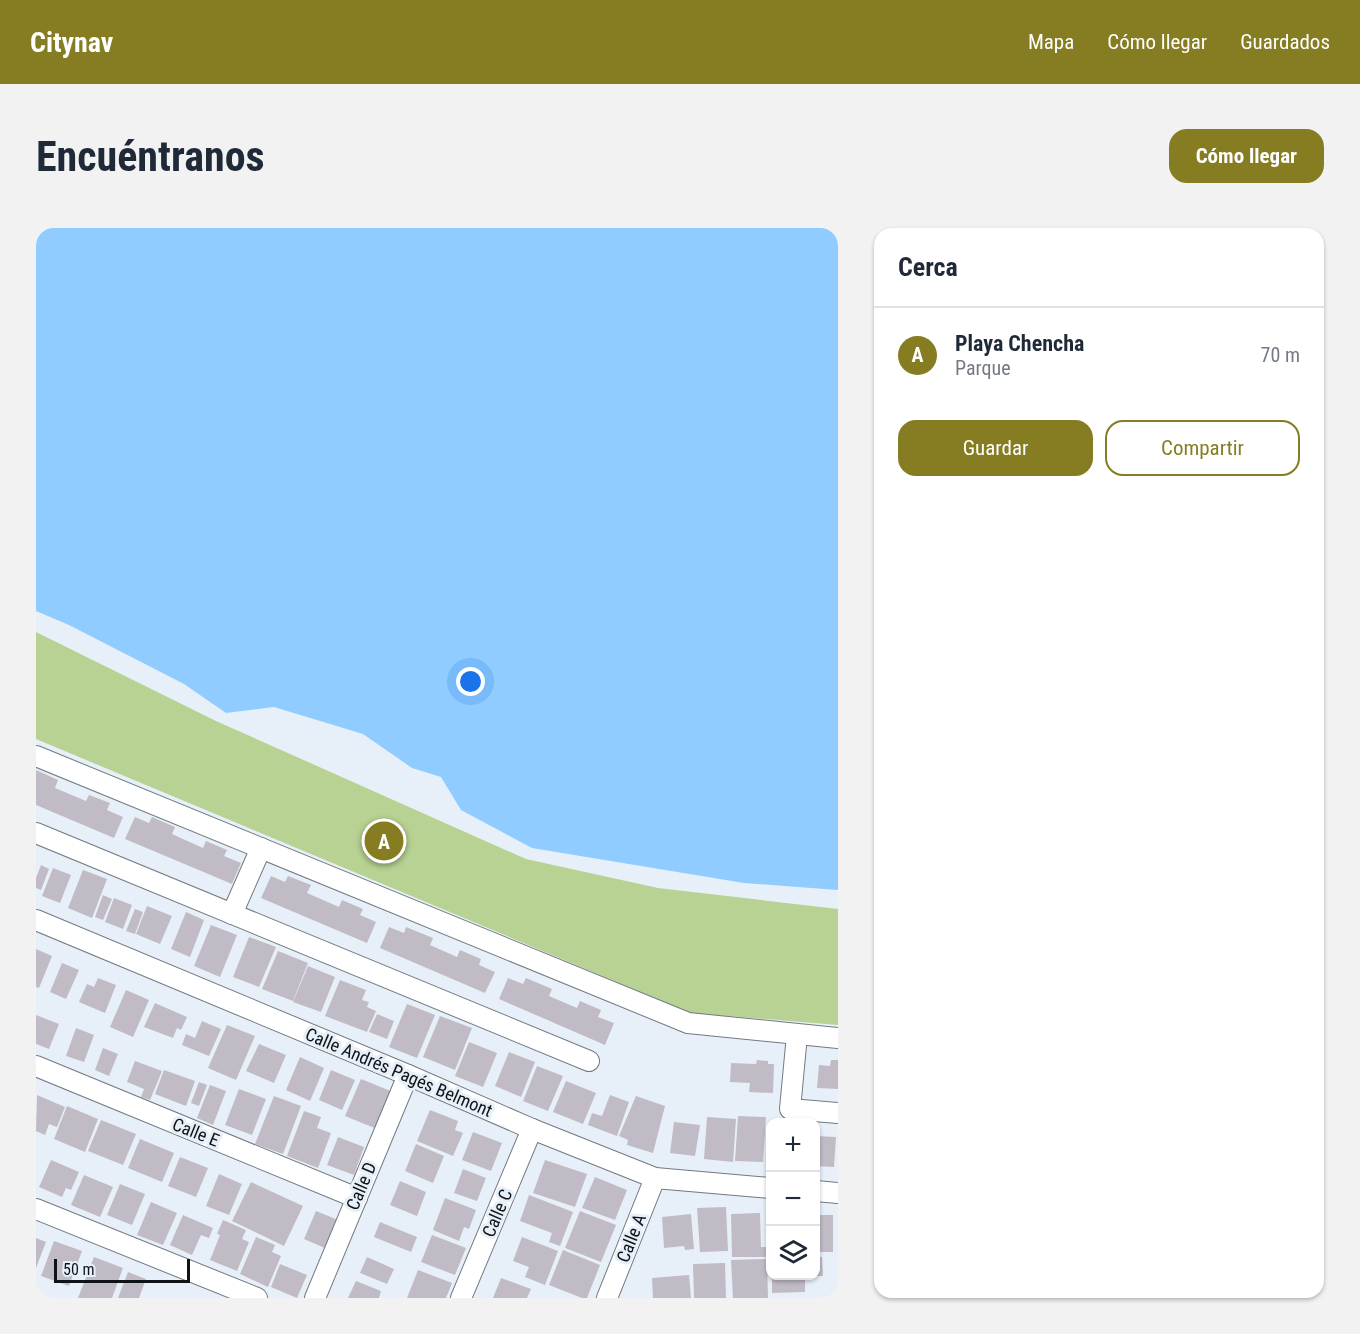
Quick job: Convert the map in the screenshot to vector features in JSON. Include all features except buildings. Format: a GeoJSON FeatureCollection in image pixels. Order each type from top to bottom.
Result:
{"type":"FeatureCollection","features":[{"type":"Feature","properties":{"kind":"street"},"geometry":{"type":"LineString","coordinates":[[36,756],[688,1023],[838,1038]]}},
{"type":"Feature","properties":{"kind":"street"},"geometry":{"type":"LineString","coordinates":[[36,833],[589,1061]]}},
{"type":"Feature","properties":{"kind":"street"},"geometry":{"type":"LineString","coordinates":[[232,914],[261,848]]}},
{"type":"Feature","properties":{"kind":"street","name":"Calle Andrés Pagés Belmont"},"geometry":{"type":"LineString","coordinates":[[36,920],[532,1129],[655,1178],[766,1188]]}},
{"type":"Feature","properties":{"kind":"street"},"geometry":{"type":"LineString","coordinates":[[797,1035],[790,1109],[838,1113]]}},
{"type":"Feature","properties":{"kind":"street","name":"Calle E"},"geometry":{"type":"LineString","coordinates":[[36,1066],[357,1198]]}},
{"type":"Feature","properties":{"kind":"street","name":"Calle D"},"geometry":{"type":"LineString","coordinates":[[315,1298],[408,1075]]}},
{"type":"Feature","properties":{"kind":"street","name":"Calle C"},"geometry":{"type":"LineString","coordinates":[[461,1298],[532,1129]]}},
{"type":"Feature","properties":{"kind":"street","name":"Calle A"},"geometry":{"type":"LineString","coordinates":[[606,1298],[655,1178]]}},
{"type":"Feature","properties":{"kind":"street"},"geometry":{"type":"LineString","coordinates":[[820,1191],[838,1193]]}},
{"type":"Feature","properties":{"kind":"street"},"geometry":{"type":"LineString","coordinates":[[36,1209],[257,1298]]}},
{"type":"Feature","properties":{"kind":"green space"},"geometry":{"type":"Polygon","coordinates":[[[36,632],[216,721],[526,859],[658,888],[838,909],[838,1025],[691,1013],[36,739],[36,632]]]}},
{"type":"Feature","properties":{"kind":"water"},"geometry":{"type":"Polygon","coordinates":[[[36,228],[838,228],[838,890],[744,883],[532,848],[461,810],[441,777],[412,768],[363,734],[274,707],[226,713],[184,684],[69,625],[36,611],[36,228]]]}},
{"type":"Feature","properties":{"kind":"place","name":"Playa Chencha"},"geometry":{"type":"Point","coordinates":[384,841]}}]}
